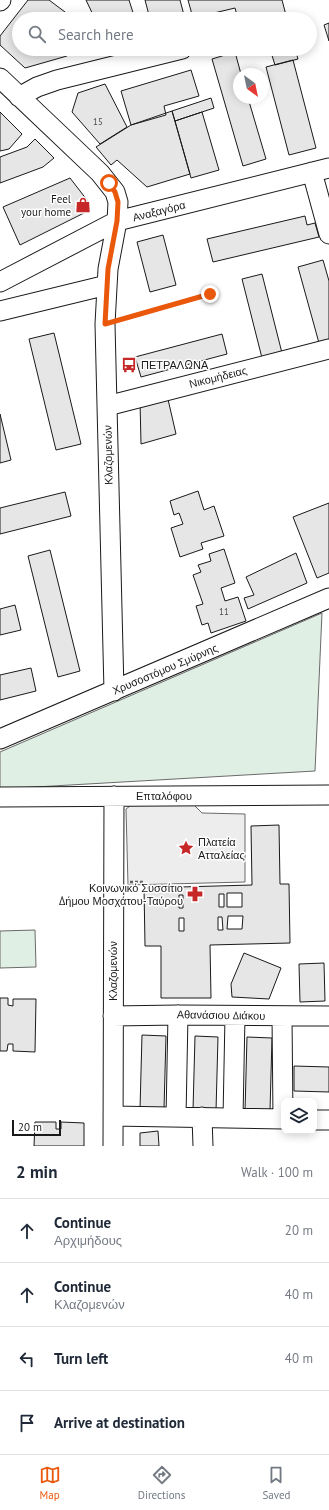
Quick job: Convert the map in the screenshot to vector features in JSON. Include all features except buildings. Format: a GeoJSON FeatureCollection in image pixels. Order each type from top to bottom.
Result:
{"type":"FeatureCollection","features":[{"type":"Feature","properties":{"kind":"street"},"geometry":{"type":"LineString","coordinates":[[19,97],[37,87],[57,80],[154,56]]}},
{"type":"Feature","properties":{"kind":"street","name":"Κλαζομενών"},"geometry":{"type":"LineString","coordinates":[[0,78],[109,183],[115,192],[118,202],[117,221],[110,251],[106,285],[105,324],[114,691]]}},
{"type":"Feature","properties":{"kind":"street"},"geometry":{"type":"LineString","coordinates":[[320,170],[329,234]]}},
{"type":"Feature","properties":{"kind":"street","name":"Αναξαγόρα"},"geometry":{"type":"LineString","coordinates":[[0,282],[117,221],[320,170]]}},
{"type":"Feature","properties":{"kind":"street"},"geometry":{"type":"LineString","coordinates":[[0,311],[106,285]]}},
{"type":"Feature","properties":{"kind":"street","name":"Νικομήδειας"},"geometry":{"type":"LineString","coordinates":[[107,406],[329,348]]}},
{"type":"Feature","properties":{"kind":"street","name":"Χρυσοστόμου Σμύρνης"},"geometry":{"type":"LineString","coordinates":[[0,739],[329,598]]}},
{"type":"Feature","properties":{"kind":"street","name":"Επταλόφου"},"geometry":{"type":"LineString","coordinates":[[0,797],[329,795]]}},
{"type":"Feature","properties":{"kind":"street","name":"Κλαζομενών"},"geometry":{"type":"LineString","coordinates":[[113,1146],[114,796]]}},
{"type":"Feature","properties":{"kind":"street"},"geometry":{"type":"LineString","coordinates":[[176,1117],[178,1015]]}},
{"type":"Feature","properties":{"kind":"street","name":"Αθανάσιου Διάκου"},"geometry":{"type":"LineString","coordinates":[[113,1016],[329,1016]]}},
{"type":"Feature","properties":{"kind":"street"},"geometry":{"type":"LineString","coordinates":[[232,1118],[236,1016]]}},
{"type":"Feature","properties":{"kind":"street"},"geometry":{"type":"LineString","coordinates":[[282,1016],[284,1098]]}},
{"type":"Feature","properties":{"kind":"street"},"geometry":{"type":"LineString","coordinates":[[113,1116],[281,1119]]}},
{"type":"Feature","properties":{"kind":"street"},"geometry":{"type":"LineString","coordinates":[[202,1117],[203,1146]]}},
{"type":"Feature","properties":{"kind":"street"},"geometry":{"type":"LineString","coordinates":[[317,1120],[329,1120]]}},
{"type":"Feature","properties":{"kind":"path"},"geometry":{"type":"LineString","coordinates":[[105,324],[210,294]]}},
{"type":"Feature","properties":{"kind":"green space"},"geometry":{"type":"Polygon","coordinates":[[[322,613],[315,771],[0,789],[0,752],[322,613]]]}},
{"type":"Feature","properties":{"kind":"green space"},"geometry":{"type":"Polygon","coordinates":[[[35,930],[36,967],[0,968],[0,931],[35,930]]]}},
{"type":"Feature","properties":{"kind":"shaded area","name":"Πλατεία Ατταλείας"},"geometry":{"type":"Polygon","coordinates":[[[134,803],[192,803],[202,813],[245,814],[245,882],[128,885],[126,809],[134,803]]]}},
{"type":"Feature","properties":{"kind":"place","name":"Feel your home"},"geometry":{"type":"Point","coordinates":[83,205]}},
{"type":"Feature","properties":{"kind":"place","name":"ΠΕΤΡΑΛΩΝΑ"},"geometry":{"type":"Point","coordinates":[129,365]}},
{"type":"Feature","properties":{"kind":"place","name":"Πλατεία Ατταλείας"},"geometry":{"type":"Point","coordinates":[186,848]}},
{"type":"Feature","properties":{"kind":"place","name":"Κοινωνικό Συσσίτιο Δήμου Μοσχάτου-Ταύρου"},"geometry":{"type":"Point","coordinates":[195,894]}},
{"type":"Feature","properties":{"kind":"route"},"geometry":{"type":"LineString","coordinates":[[109,183],[115,192],[118,202],[117,221],[110,251],[108,269],[105,324],[210,294]]}}]}
